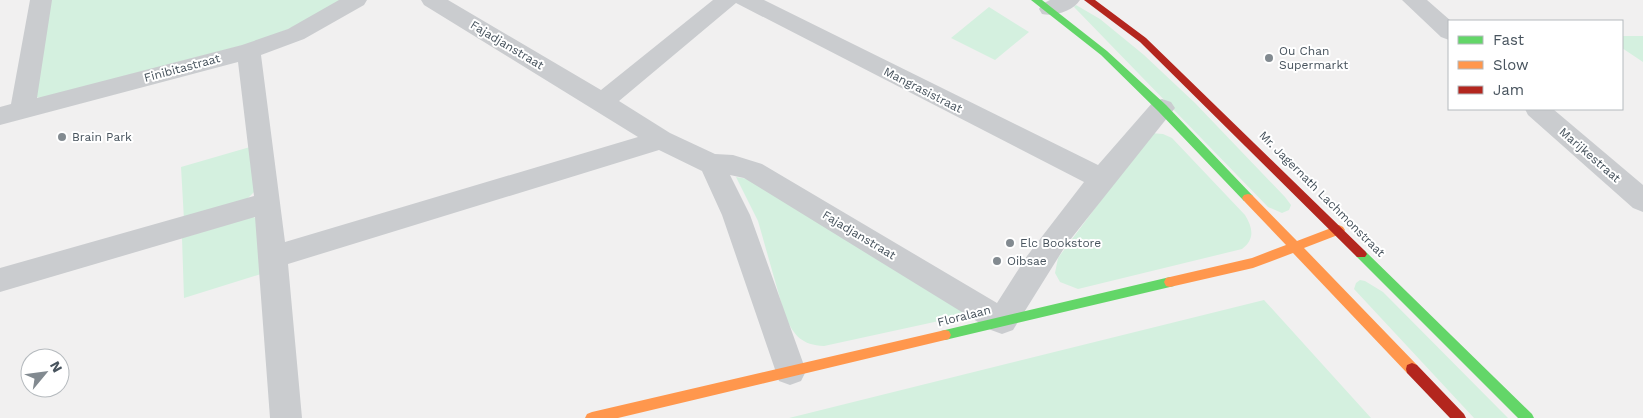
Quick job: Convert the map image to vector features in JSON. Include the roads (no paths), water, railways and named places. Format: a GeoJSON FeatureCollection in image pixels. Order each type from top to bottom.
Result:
{"type":"FeatureCollection","features":[{"type":"Feature","properties":{"kind":"main road","name":"Mr. Jagernath Lachmonstraat"},"geometry":{"type":"LineString","coordinates":[[1089,0],[1143,40],[1339,230],[1528,418]]}},
{"type":"Feature","properties":{"kind":"main road"},"geometry":{"type":"LineString","coordinates":[[1052,3],[1162,108],[1459,418]]}},
{"type":"Feature","properties":{"kind":"main road","name":"Floralaan"},"geometry":{"type":"LineString","coordinates":[[592,418],[1253,263],[1339,230]]}},
{"type":"Feature","properties":{"kind":"street"},"geometry":{"type":"LineString","coordinates":[[11,113],[41,0]]}},
{"type":"Feature","properties":{"kind":"street","name":"Finibitastraat"},"geometry":{"type":"LineString","coordinates":[[11,113],[249,50],[296,34],[356,0]]}},
{"type":"Feature","properties":{"kind":"street","name":"Fajadjanstraat"},"geometry":{"type":"LineString","coordinates":[[432,0],[602,102],[661,140],[712,164],[733,165],[753,170],[1002,321]]}},
{"type":"Feature","properties":{"kind":"street"},"geometry":{"type":"LineString","coordinates":[[602,102],[727,0]]}},
{"type":"Feature","properties":{"kind":"street","name":"Mangrasistraat"},"geometry":{"type":"LineString","coordinates":[[746,0],[1101,179]]}},
{"type":"Feature","properties":{"kind":"street"},"geometry":{"type":"LineString","coordinates":[[1413,0],[1448,31]]}},
{"type":"Feature","properties":{"kind":"street"},"geometry":{"type":"LineString","coordinates":[[249,50],[274,257],[286,418]]}},
{"type":"Feature","properties":{"kind":"street"},"geometry":{"type":"LineString","coordinates":[[1002,321],[1023,283],[1101,179],[1162,108]]}},
{"type":"Feature","properties":{"kind":"street","name":"Marijkestraat"},"geometry":{"type":"LineString","coordinates":[[1538,110],[1643,201]]}},
{"type":"Feature","properties":{"kind":"street"},"geometry":{"type":"LineString","coordinates":[[274,257],[661,140]]}},
{"type":"Feature","properties":{"kind":"street"},"geometry":{"type":"LineString","coordinates":[[712,164],[736,215],[790,372]]}},
{"type":"Feature","properties":{"kind":"street"},"geometry":{"type":"LineString","coordinates":[[0,280],[268,203]]}},
{"type":"Feature","properties":{"kind":"place","name":"Ou Chan Supermarkt"},"geometry":{"type":"Point","coordinates":[1269,58]}},
{"type":"Feature","properties":{"kind":"place","name":"Brain Park"},"geometry":{"type":"Point","coordinates":[62,137]}},
{"type":"Feature","properties":{"kind":"place","name":"Elc Bookstore"},"geometry":{"type":"Point","coordinates":[1010,243]}},
{"type":"Feature","properties":{"kind":"place","name":"Oibsae"},"geometry":{"type":"Point","coordinates":[997,261]}}]}
